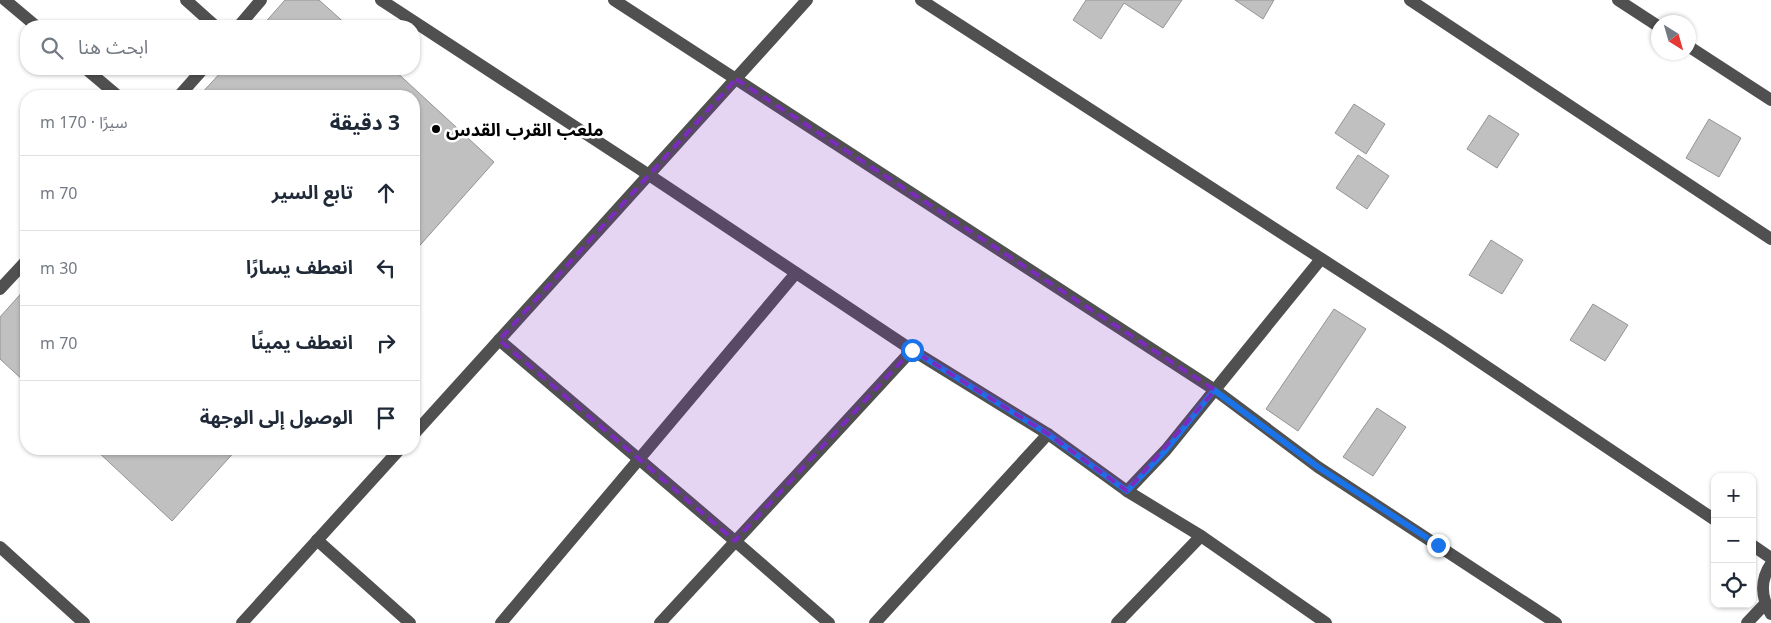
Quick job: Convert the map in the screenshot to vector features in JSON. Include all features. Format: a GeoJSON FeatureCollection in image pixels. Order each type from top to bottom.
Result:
{"type":"FeatureCollection","features":[{"type":"Feature","properties":{"kind":"street"},"geometry":{"type":"LineString","coordinates":[[5,0],[29,20]]}},
{"type":"Feature","properties":{"kind":"street"},"geometry":{"type":"LineString","coordinates":[[186,0],[208,20]]}},
{"type":"Feature","properties":{"kind":"street"},"geometry":{"type":"LineString","coordinates":[[244,20],[261,0]]}},
{"type":"Feature","properties":{"kind":"street"},"geometry":{"type":"LineString","coordinates":[[381,0],[412,20]]}},
{"type":"Feature","properties":{"kind":"street"},"geometry":{"type":"LineString","coordinates":[[614,0],[1214,390],[1318,467],[1556,623]]}},
{"type":"Feature","properties":{"kind":"street"},"geometry":{"type":"LineString","coordinates":[[420,427],[807,0]]}},
{"type":"Feature","properties":{"kind":"street"},"geometry":{"type":"LineString","coordinates":[[921,0],[1444,338],[1712,518]]}},
{"type":"Feature","properties":{"kind":"street"},"geometry":{"type":"LineString","coordinates":[[1410,0],[1771,239]]}},
{"type":"Feature","properties":{"kind":"street"},"geometry":{"type":"LineString","coordinates":[[1618,0],[1651,21]]}},
{"type":"Feature","properties":{"kind":"street"},"geometry":{"type":"LineString","coordinates":[[420,25],[912,350],[1048,434],[1127,491],[1201,536],[1326,623]]}},
{"type":"Feature","properties":{"kind":"street"},"geometry":{"type":"LineString","coordinates":[[1696,51],[1771,100]]}},
{"type":"Feature","properties":{"kind":"street"},"geometry":{"type":"LineString","coordinates":[[93,75],[111,90]]}},
{"type":"Feature","properties":{"kind":"street"},"geometry":{"type":"LineString","coordinates":[[184,90],[198,75]]}},
{"type":"Feature","properties":{"kind":"street"},"geometry":{"type":"LineString","coordinates":[[1127,491],[1166,450],[1321,259]]}},
{"type":"Feature","properties":{"kind":"street"},"geometry":{"type":"LineString","coordinates":[[0,289],[20,267]]}},
{"type":"Feature","properties":{"kind":"street"},"geometry":{"type":"LineString","coordinates":[[501,623],[796,273]]}},
{"type":"Feature","properties":{"kind":"street"},"geometry":{"type":"LineString","coordinates":[[499,340],[736,541],[829,623]]}},
{"type":"Feature","properties":{"kind":"street"},"geometry":{"type":"LineString","coordinates":[[660,623],[912,350]]}},
{"type":"Feature","properties":{"kind":"street"},"geometry":{"type":"LineString","coordinates":[[875,623],[1048,434]]}},
{"type":"Feature","properties":{"kind":"street"},"geometry":{"type":"LineString","coordinates":[[242,623],[395,455]]}},
{"type":"Feature","properties":{"kind":"street"},"geometry":{"type":"LineString","coordinates":[[1117,623],[1201,536]]}},
{"type":"Feature","properties":{"kind":"street"},"geometry":{"type":"LineString","coordinates":[[317,540],[410,623]]}},
{"type":"Feature","properties":{"kind":"street"},"geometry":{"type":"LineString","coordinates":[[0,547],[84,623]]}},
{"type":"Feature","properties":{"kind":"street"},"geometry":{"type":"LineString","coordinates":[[1756,548],[1771,558]]}},
{"type":"Feature","properties":{"kind":"street"},"geometry":{"type":"LineString","coordinates":[[1747,623],[1768,609],[1762,592],[1763,580],[1771,564]]}},
{"type":"Feature","properties":{"kind":"highlighted area"},"geometry":{"type":"Polygon","coordinates":[[[736,79],[1215,390],[1127,491],[1048,434],[912,350],[735,541],[499,340],[736,79]]]}},
{"type":"Feature","properties":{"kind":"building"},"geometry":{"type":"Polygon","coordinates":[[[285,0],[319,0],[341,20],[267,20],[285,0]]]}},
{"type":"Feature","properties":{"kind":"building"},"geometry":{"type":"Polygon","coordinates":[[[1086,0],[1182,0],[1163,28],[1124,3],[1101,39],[1073,20],[1086,0]]]}},
{"type":"Feature","properties":{"kind":"building"},"geometry":{"type":"Polygon","coordinates":[[[1235,0],[1274,0],[1263,19],[1235,0]]]}},
{"type":"Feature","properties":{"kind":"building","name":"ملعب القرب القدس"},"geometry":{"type":"Polygon","coordinates":[[[218,75],[400,75],[416,90],[205,90],[218,75]]]}},
{"type":"Feature","properties":{"kind":"building","name":"ملعب القرب القدس"},"geometry":{"type":"Polygon","coordinates":[[[420,94],[494,162],[420,245],[420,94]]]}},
{"type":"Feature","properties":{"kind":"building"},"geometry":{"type":"Polygon","coordinates":[[[1354,104],[1385,124],[1366,154],[1335,133],[1354,104]]]}},
{"type":"Feature","properties":{"kind":"building"},"geometry":{"type":"Polygon","coordinates":[[[1489,115],[1519,134],[1497,168],[1467,149],[1489,115]]]}},
{"type":"Feature","properties":{"kind":"building"},"geometry":{"type":"Polygon","coordinates":[[[1709,119],[1741,138],[1719,177],[1686,158],[1709,119]]]}},
{"type":"Feature","properties":{"kind":"building"},"geometry":{"type":"Polygon","coordinates":[[[1358,155],[1389,176],[1367,209],[1336,188],[1358,155]]]}},
{"type":"Feature","properties":{"kind":"building"},"geometry":{"type":"Polygon","coordinates":[[[1491,240],[1523,260],[1502,294],[1469,275],[1491,240]]]}},
{"type":"Feature","properties":{"kind":"building"},"geometry":{"type":"Polygon","coordinates":[[[20,295],[20,377],[0,359],[0,317],[20,295]]]}},
{"type":"Feature","properties":{"kind":"building"},"geometry":{"type":"Polygon","coordinates":[[[1593,304],[1628,325],[1605,361],[1570,340],[1593,304]]]}},
{"type":"Feature","properties":{"kind":"building"},"geometry":{"type":"Polygon","coordinates":[[[1334,309],[1366,329],[1298,431],[1266,409],[1334,309]]]}},
{"type":"Feature","properties":{"kind":"building"},"geometry":{"type":"Polygon","coordinates":[[[1377,408],[1406,427],[1373,476],[1343,457],[1377,408]]]}},
{"type":"Feature","properties":{"kind":"building"},"geometry":{"type":"Polygon","coordinates":[[[101,455],[232,455],[172,521],[101,455]]]}},
{"type":"Feature","properties":{"kind":"place","name":"ملعب القرب القدس"},"geometry":{"type":"Point","coordinates":[436,129]}},
{"type":"Feature","properties":{"kind":"route"},"geometry":{"type":"LineString","coordinates":[[912,350],[1048,434],[1127,491],[1166,450],[1214,390],[1318,467],[1438,545]]}}]}
